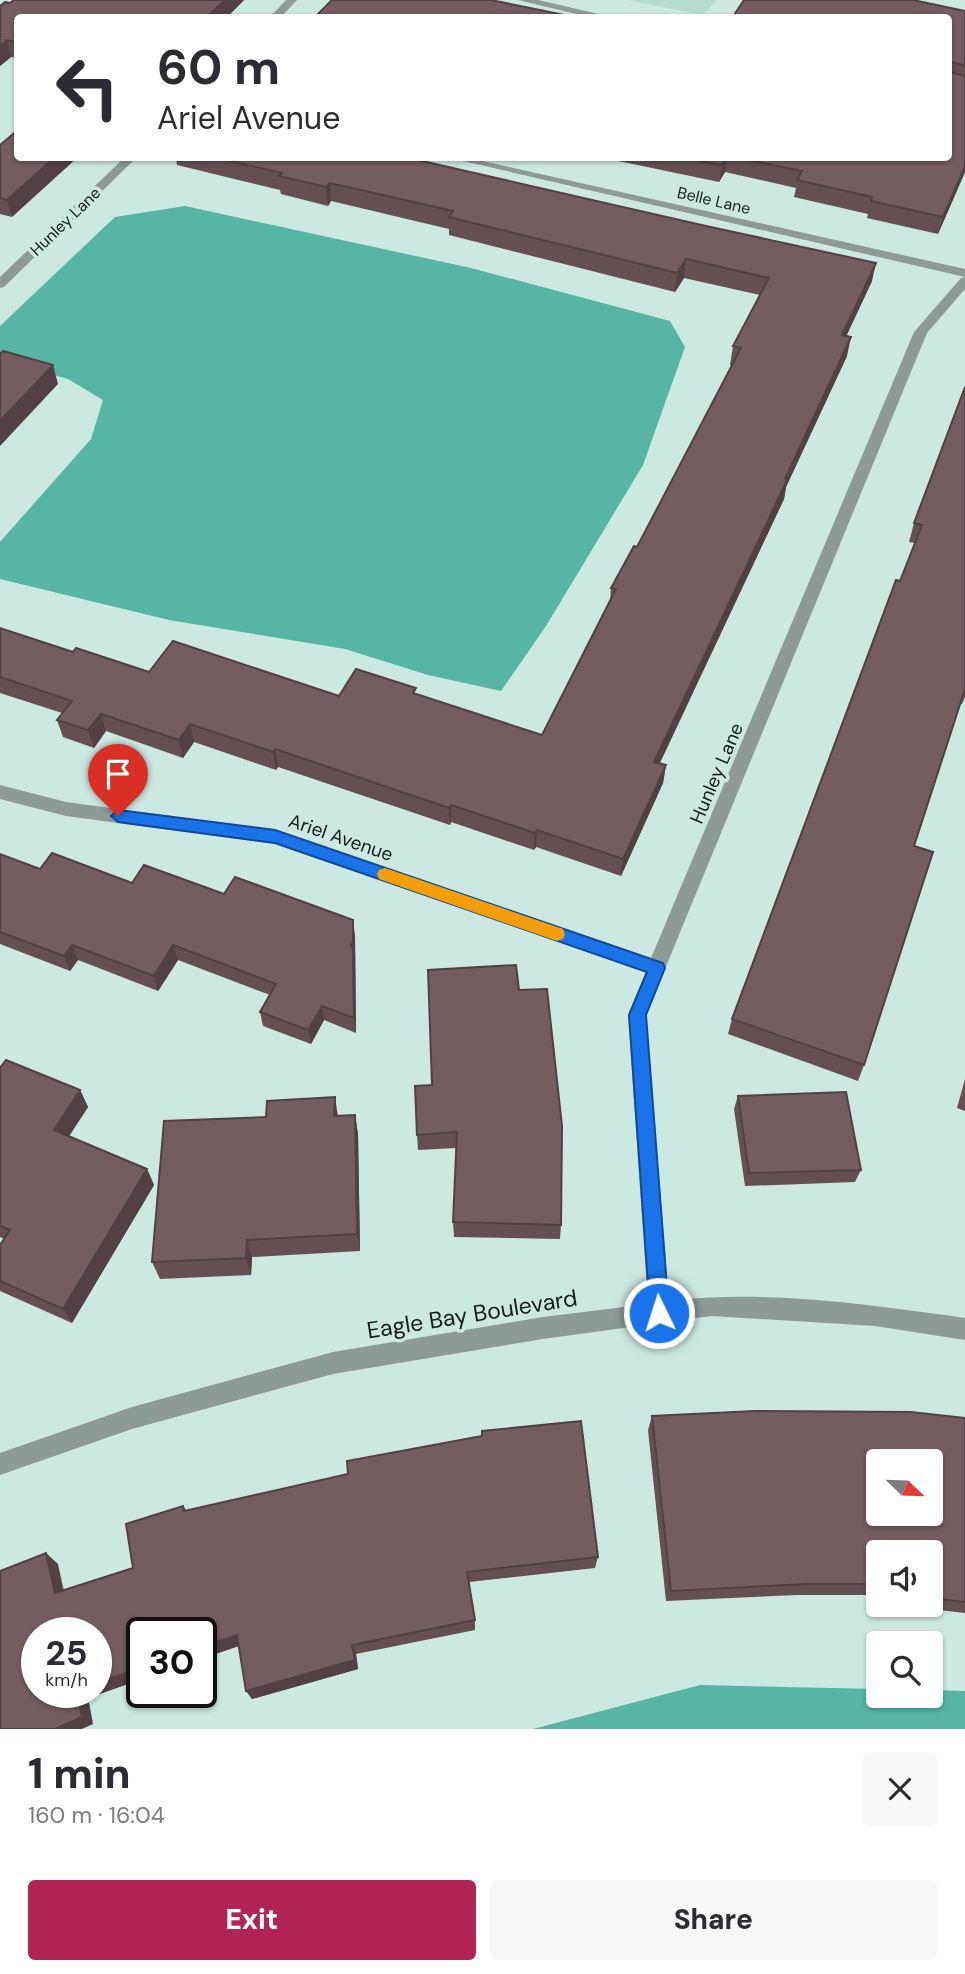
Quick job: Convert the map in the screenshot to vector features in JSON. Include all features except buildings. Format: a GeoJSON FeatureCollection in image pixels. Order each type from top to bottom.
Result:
{"type":"FeatureCollection","features":[{"type":"Feature","properties":{"kind":"street"},"geometry":{"type":"LineString","coordinates":[[278,14],[292,0]]}},
{"type":"Feature","properties":{"kind":"street"},"geometry":{"type":"LineString","coordinates":[[523,0],[591,14]]}},
{"type":"Feature","properties":{"kind":"street","name":"Hunley Lane"},"geometry":{"type":"LineString","coordinates":[[3,277],[127,161]]}},
{"type":"Feature","properties":{"kind":"street","name":"Belle Lane"},"geometry":{"type":"LineString","coordinates":[[469,161],[965,273]]}},
{"type":"Feature","properties":{"kind":"street","name":"Hunley Lane"},"geometry":{"type":"LineString","coordinates":[[659,1313],[637,1015],[921,332],[965,281]]}},
{"type":"Feature","properties":{"kind":"street","name":"Ariel Avenue"},"geometry":{"type":"LineString","coordinates":[[0,792],[66,809],[275,836],[657,968]]}},
{"type":"Feature","properties":{"kind":"street","name":"Eagle Bay Boulevard"},"geometry":{"type":"LineString","coordinates":[[0,1464],[132,1418],[333,1363],[543,1328],[710,1306],[875,1316],[965,1329]]}},
{"type":"Feature","properties":{"kind":"shaded area"},"geometry":{"type":"Polygon","coordinates":[[[628,0],[717,0],[704,14],[628,0]]]}},
{"type":"Feature","properties":{"kind":"shaded area"},"geometry":{"type":"Polygon","coordinates":[[[185,206],[471,268],[670,321],[685,347],[643,465],[546,626],[501,691],[428,675],[345,649],[169,620],[0,579],[0,542],[91,439],[103,400],[68,379],[0,360],[0,326],[115,217],[185,206]]]}},
{"type":"Feature","properties":{"kind":"shaded area"},"geometry":{"type":"Polygon","coordinates":[[[700,1685],[866,1689],[866,1708],[943,1708],[943,1690],[965,1691],[965,1729],[533,1729],[700,1685]]]}},
{"type":"Feature","properties":{"kind":"slow traffic"},"geometry":{"type":"LineString","coordinates":[[385,874],[557,934]]}},
{"type":"Feature","properties":{"kind":"route"},"geometry":{"type":"LineString","coordinates":[[118,816],[275,836],[657,968],[637,1015],[659,1313]]}}]}
